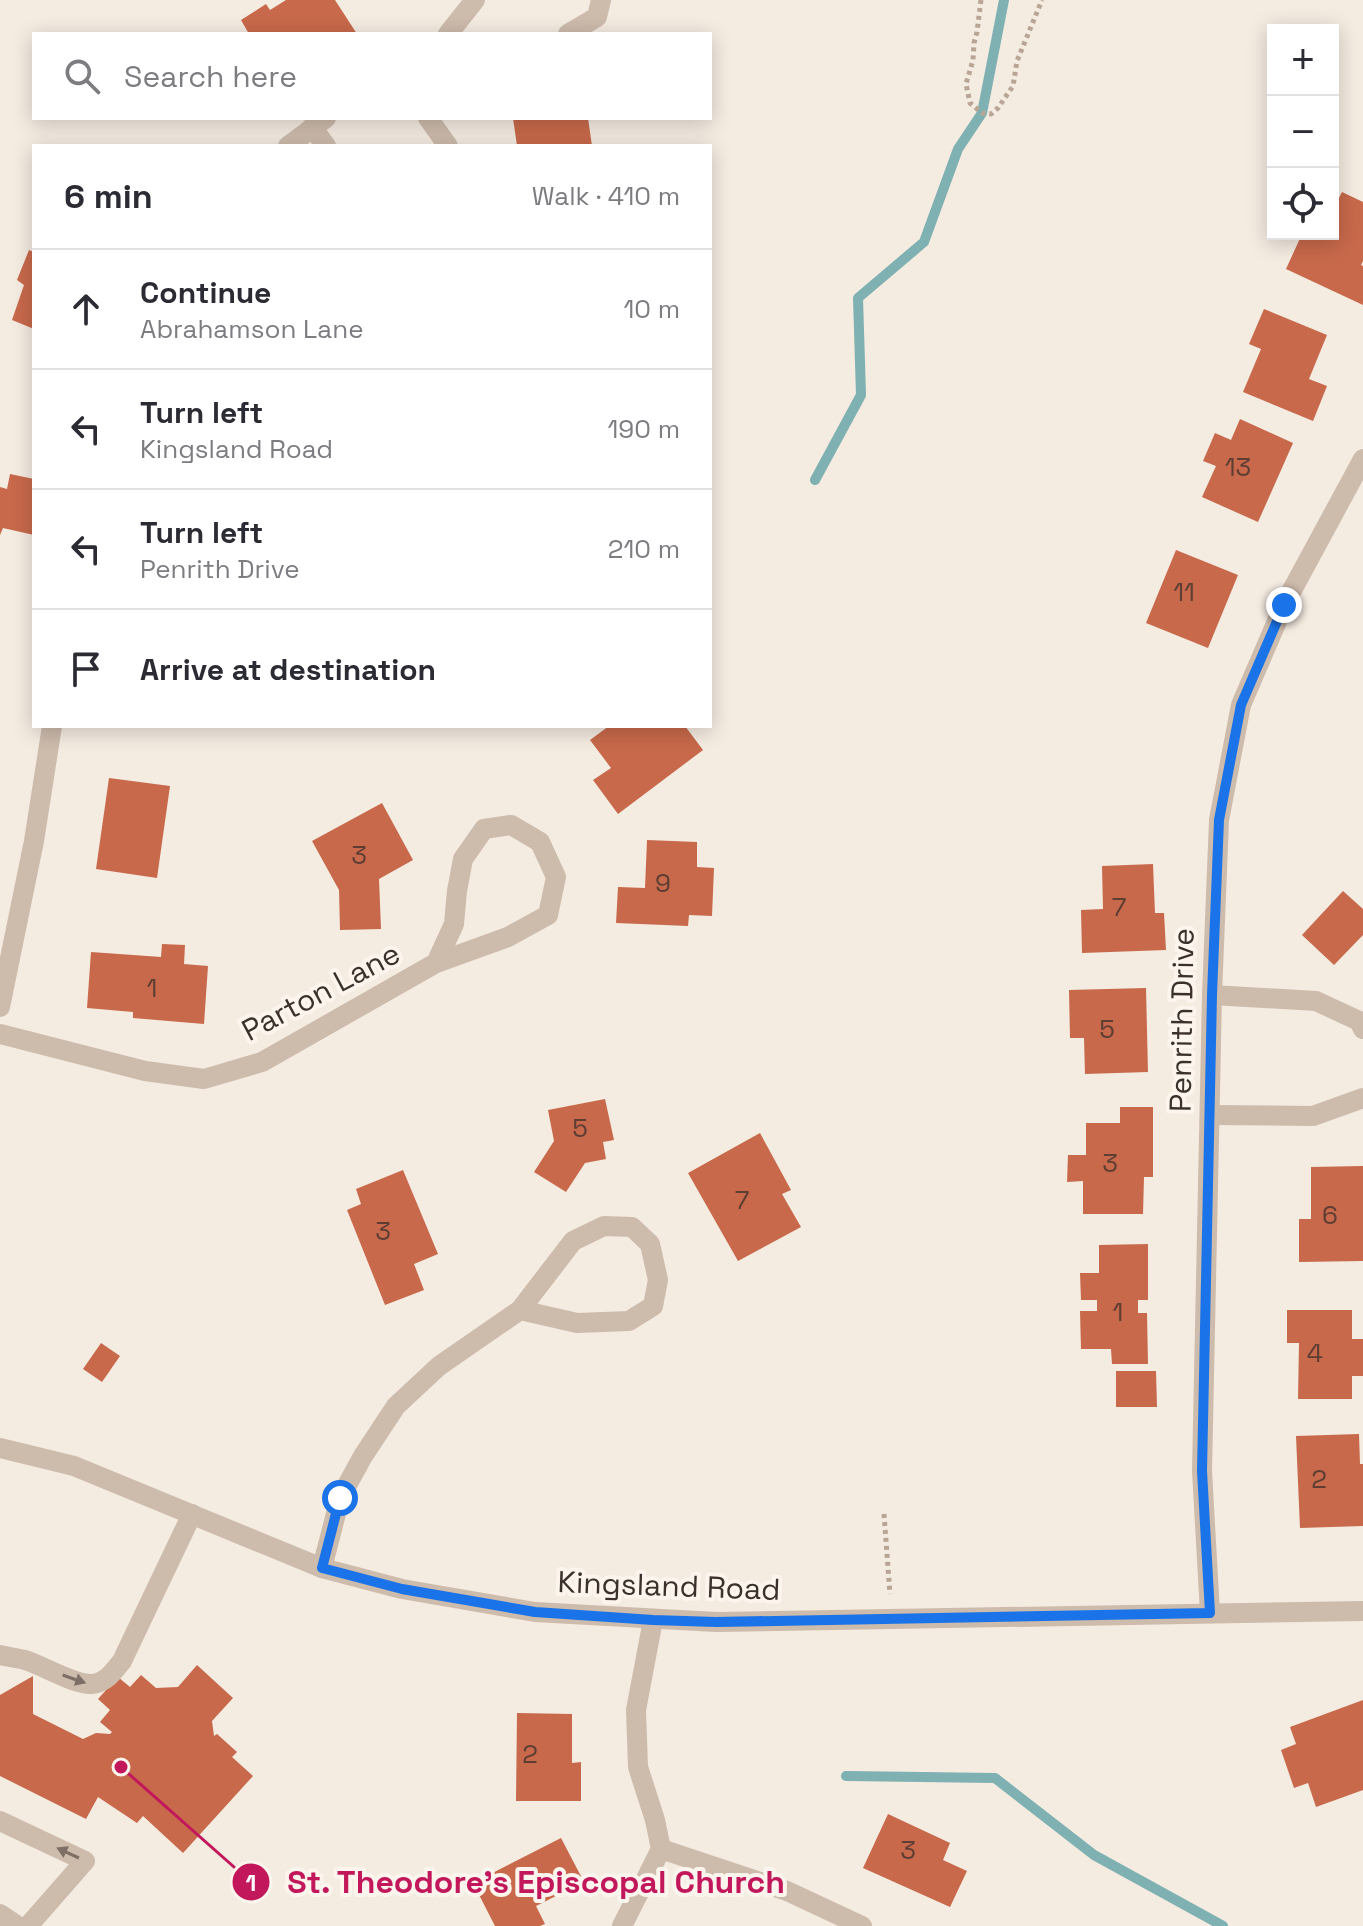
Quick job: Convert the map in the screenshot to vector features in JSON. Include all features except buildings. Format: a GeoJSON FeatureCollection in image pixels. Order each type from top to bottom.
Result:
{"type":"FeatureCollection","features":[{"type":"Feature","properties":{"kind":"street"},"geometry":{"type":"LineString","coordinates":[[450,32],[475,0]]}},
{"type":"Feature","properties":{"kind":"street"},"geometry":{"type":"LineString","coordinates":[[571,32],[597,17],[601,0]]}},
{"type":"Feature","properties":{"kind":"street"},"geometry":{"type":"LineString","coordinates":[[429,120],[447,144]]}},
{"type":"Feature","properties":{"kind":"street"},"geometry":{"type":"LineString","coordinates":[[291,144],[319,123],[325,144]]}},
{"type":"Feature","properties":{"kind":"street","name":"Penrith Drive"},"geometry":{"type":"LineString","coordinates":[[1210,1613],[1202,1471],[1212,995],[1219,820],[1241,705],[1284,605],[1361,467]]}},
{"type":"Feature","properties":{"kind":"street"},"geometry":{"type":"LineString","coordinates":[[0,1007],[34,841],[52,728]]}},
{"type":"Feature","properties":{"kind":"street","name":"Parton Lane"},"geometry":{"type":"LineString","coordinates":[[0,1034],[145,1071],[204,1079],[262,1062],[436,963],[508,937],[548,915],[556,877],[540,842],[511,825],[484,829],[463,859],[454,924],[436,963]]}},
{"type":"Feature","properties":{"kind":"street"},"geometry":{"type":"LineString","coordinates":[[1212,995],[1316,1001],[1359,1021],[1363,1029]]}},
{"type":"Feature","properties":{"kind":"street"},"geometry":{"type":"LineString","coordinates":[[1210,1115],[1313,1116],[1363,1098]]}},
{"type":"Feature","properties":{"kind":"street"},"geometry":{"type":"LineString","coordinates":[[322,1568],[340,1498],[396,1406],[439,1366],[520,1310],[573,1241],[604,1226],[632,1227],[650,1244],[658,1280],[653,1306],[629,1321],[577,1323],[520,1310]]}},
{"type":"Feature","properties":{"kind":"street","name":"Kingsland Road"},"geometry":{"type":"LineString","coordinates":[[0,1448],[74,1466],[322,1568],[402,1589],[535,1612],[716,1622],[1363,1611]]}},
{"type":"Feature","properties":{"kind":"street"},"geometry":{"type":"LineString","coordinates":[[0,1655],[24,1660],[77,1682],[94,1684],[109,1677],[122,1661],[192,1514]]}},
{"type":"Feature","properties":{"kind":"street"},"geometry":{"type":"LineString","coordinates":[[622,1926],[661,1849],[638,1767],[636,1710],[653,1620]]}},
{"type":"Feature","properties":{"kind":"street"},"geometry":{"type":"LineString","coordinates":[[0,1821],[85,1861],[28,1926]]}},
{"type":"Feature","properties":{"kind":"street"},"geometry":{"type":"LineString","coordinates":[[661,1849],[787,1891],[862,1926]]}},
{"type":"Feature","properties":{"kind":"street"},"geometry":{"type":"LineString","coordinates":[[0,1914],[18,1926]]}},
{"type":"Feature","properties":{"kind":"path"},"geometry":{"type":"LineString","coordinates":[[981,0],[973,60],[966,84],[970,103],[982,113],[991,114],[1013,86],[1017,61],[1042,0]]}},
{"type":"Feature","properties":{"kind":"path"},"geometry":{"type":"LineString","coordinates":[[884,1514],[892,1619]]}},
{"type":"Feature","properties":{"kind":"waterway"},"geometry":{"type":"LineString","coordinates":[[815,480],[861,395],[858,298],[924,242],[958,149],[982,113],[1004,0]]}},
{"type":"Feature","properties":{"kind":"waterway"},"geometry":{"type":"LineString","coordinates":[[846,1776],[995,1778],[1094,1855],[1223,1926]]}},
{"type":"Feature","properties":{"kind":"place","name":"St. Theodore's Episcopal Church"},"geometry":{"type":"Point","coordinates":[121,1767]}},
{"type":"Feature","properties":{"kind":"route"},"geometry":{"type":"LineString","coordinates":[[340,1498],[322,1568],[402,1589],[535,1612],[716,1622],[1210,1613],[1202,1471],[1212,995],[1219,820],[1241,705],[1284,605]]}}]}
